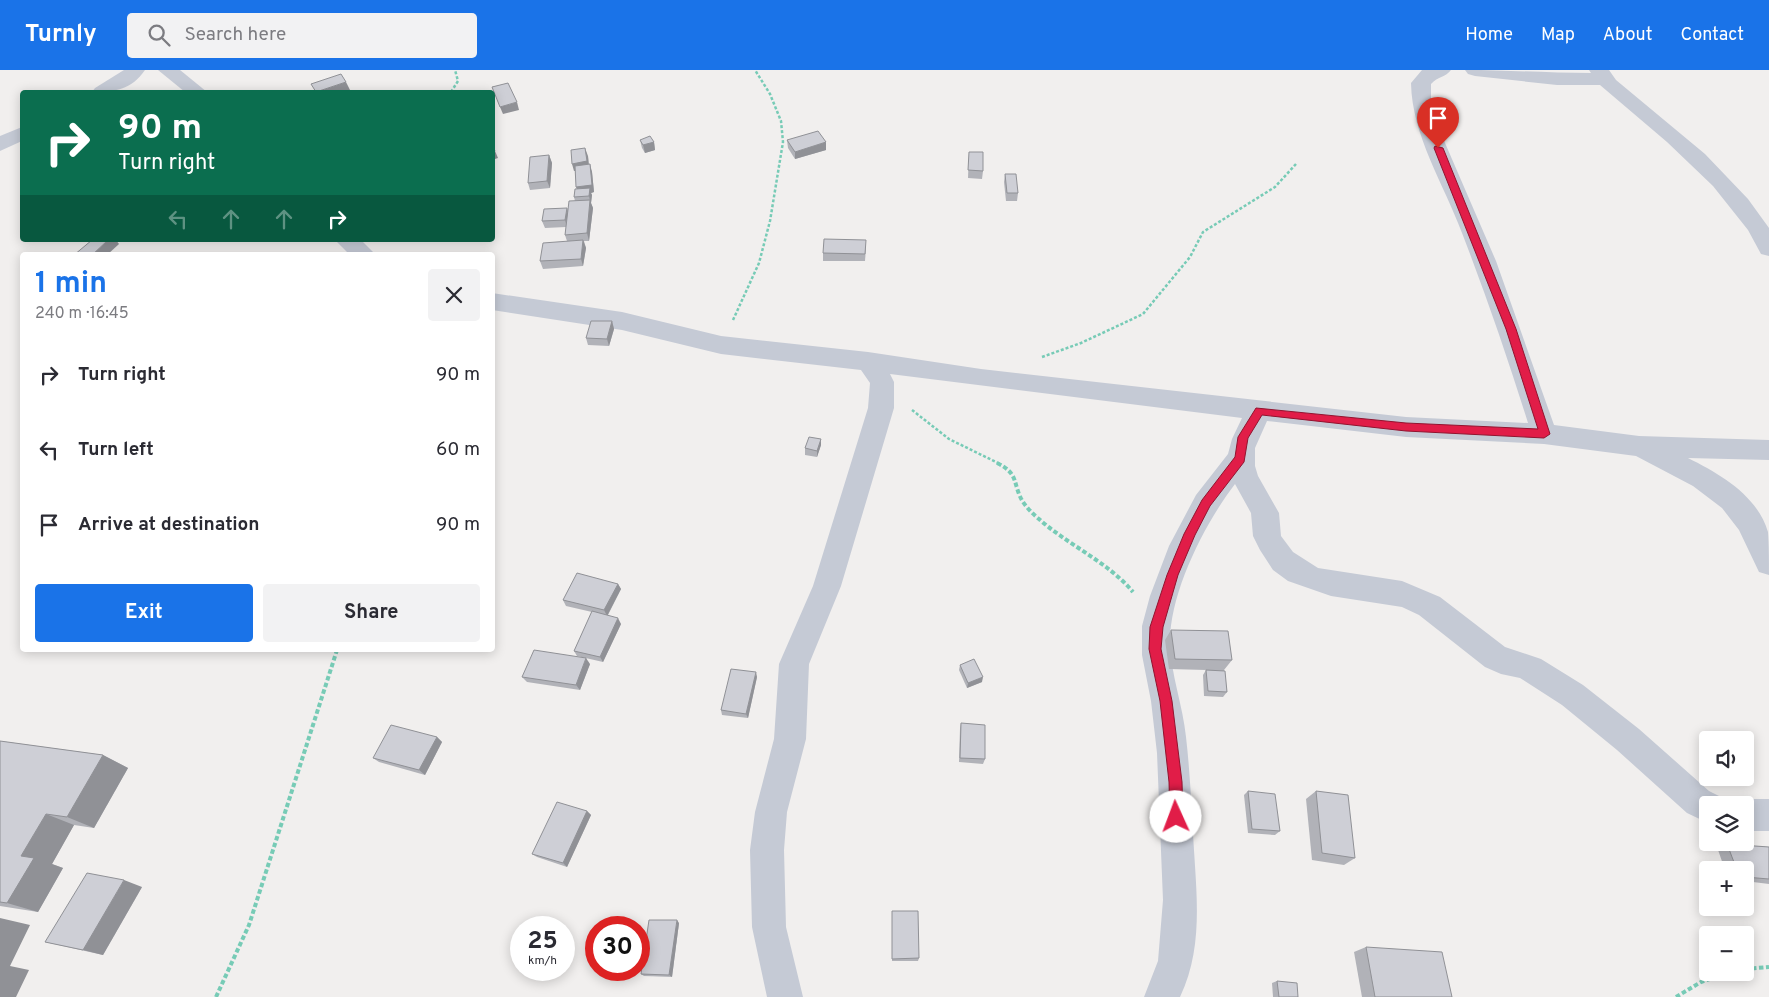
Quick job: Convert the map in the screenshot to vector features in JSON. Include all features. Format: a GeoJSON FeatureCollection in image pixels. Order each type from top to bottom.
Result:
{"type":"FeatureCollection","features":[{"type":"Feature","properties":{"kind":"street"},"geometry":{"type":"LineString","coordinates":[[106,90],[125,79],[135,70]]}},
{"type":"Feature","properties":{"kind":"street"},"geometry":{"type":"LineString","coordinates":[[168,70],[195,90]]}},
{"type":"Feature","properties":{"kind":"street"},"geometry":{"type":"LineString","coordinates":[[1441,70],[1429,74],[1421,83],[1423,111],[1462,203],[1511,329],[1544,434]]}},
{"type":"Feature","properties":{"kind":"street"},"geometry":{"type":"LineString","coordinates":[[1475,70],[1557,79],[1602,74],[1700,162],[1742,207],[1769,248]]}},
{"type":"Feature","properties":{"kind":"street"},"geometry":{"type":"LineString","coordinates":[[0,144],[20,134]]}},
{"type":"Feature","properties":{"kind":"street"},"geometry":{"type":"LineString","coordinates":[[1742,207],[1769,211]]}},
{"type":"Feature","properties":{"kind":"street"},"geometry":{"type":"LineString","coordinates":[[349,242],[361,252]]}},
{"type":"Feature","properties":{"kind":"street"},"geometry":{"type":"LineString","coordinates":[[495,300],[622,321],[722,346],[875,372],[981,378],[1406,427],[1544,434],[1639,446],[1769,450]]}},
{"type":"Feature","properties":{"kind":"street"},"geometry":{"type":"LineString","coordinates":[[785,997],[769,927],[767,850],[771,812],[790,739],[794,664],[827,586],[881,408],[875,372]]}},
{"type":"Feature","properties":{"kind":"street"},"geometry":{"type":"LineString","coordinates":[[1260,411],[1243,437],[1240,458],[1250,488],[1260,500],[1265,516],[1267,537],[1281,560],[1297,573],[1334,586],[1392,593],[1417,599],[1432,607],[1496,658],[1533,669],[1559,686],[1650,758],[1699,803]]}},
{"type":"Feature","properties":{"kind":"street"},"geometry":{"type":"LineString","coordinates":[[1639,446],[1710,484],[1732,500],[1752,527],[1769,563]]}},
{"type":"Feature","properties":{"kind":"street"},"geometry":{"type":"LineString","coordinates":[[1162,997],[1171,982],[1181,923],[1175,782],[1166,701],[1155,649],[1156,627],[1172,575],[1190,534],[1206,503],[1240,458]]}},
{"type":"Feature","properties":{"kind":"street"},"geometry":{"type":"LineString","coordinates":[[1754,815],[1769,815]]}},
{"type":"Feature","properties":{"kind":"path"},"geometry":{"type":"LineString","coordinates":[[452,90],[458,81],[455,70]]}},
{"type":"Feature","properties":{"kind":"path"},"geometry":{"type":"LineString","coordinates":[[722,346],[759,263],[770,221],[783,142],[781,121],[770,94],[755,70]]}},
{"type":"Feature","properties":{"kind":"path"},"geometry":{"type":"LineString","coordinates":[[1034,358],[1081,343],[1143,314],[1190,257],[1203,232],[1275,186],[1296,164]]}},
{"type":"Feature","properties":{"kind":"path"},"geometry":{"type":"LineString","coordinates":[[875,372],[922,420],[949,439],[1008,468],[1015,477],[1018,490],[1028,508],[1039,519],[1083,553],[1122,579],[1144,606],[1156,627]]}},
{"type":"Feature","properties":{"kind":"path"},"geometry":{"type":"LineString","coordinates":[[216,997],[249,925],[336,652]]}},
{"type":"Feature","properties":{"kind":"path"},"geometry":{"type":"LineString","coordinates":[[1754,968],[1769,967]]}},
{"type":"Feature","properties":{"kind":"path"},"geometry":{"type":"LineString","coordinates":[[1676,997],[1688,987],[1701,981]]}},
{"type":"Feature","properties":{"kind":"building"},"geometry":{"type":"Polygon","coordinates":[[[341,74],[346,82],[322,90],[315,90],[311,84],[341,74]]]}},
{"type":"Feature","properties":{"kind":"building"},"geometry":{"type":"Polygon","coordinates":[[[508,83],[517,102],[500,107],[495,90],[492,87],[508,83]]]}},
{"type":"Feature","properties":{"kind":"building"},"geometry":{"type":"Polygon","coordinates":[[[818,131],[826,142],[795,152],[787,140],[818,131]]]}},
{"type":"Feature","properties":{"kind":"building"},"geometry":{"type":"Polygon","coordinates":[[[650,136],[654,142],[643,145],[640,140],[650,136]]]}},
{"type":"Feature","properties":{"kind":"building"},"geometry":{"type":"Polygon","coordinates":[[[585,148],[587,161],[572,164],[571,150],[585,148]]]}},
{"type":"Feature","properties":{"kind":"building"},"geometry":{"type":"Polygon","coordinates":[[[969,152],[983,152],[983,171],[968,170],[969,152]]]}},
{"type":"Feature","properties":{"kind":"building"},"geometry":{"type":"Polygon","coordinates":[[[549,155],[547,181],[528,183],[530,157],[549,155]]]}},
{"type":"Feature","properties":{"kind":"building"},"geometry":{"type":"Polygon","coordinates":[[[590,164],[592,185],[576,187],[575,166],[590,164]]]}},
{"type":"Feature","properties":{"kind":"building"},"geometry":{"type":"Polygon","coordinates":[[[1005,174],[1016,174],[1018,193],[1007,193],[1005,174]]]}},
{"type":"Feature","properties":{"kind":"building"},"geometry":{"type":"Polygon","coordinates":[[[590,188],[589,196],[574,197],[575,189],[590,188]]]}},
{"type":"Feature","properties":{"kind":"building"},"geometry":{"type":"Polygon","coordinates":[[[590,200],[587,233],[565,235],[569,201],[590,200]]]}},
{"type":"Feature","properties":{"kind":"building"},"geometry":{"type":"Polygon","coordinates":[[[567,208],[565,220],[542,221],[544,209],[567,208]]]}},
{"type":"Feature","properties":{"kind":"building"},"geometry":{"type":"Polygon","coordinates":[[[824,239],[866,240],[865,254],[823,253],[824,239]]]}},
{"type":"Feature","properties":{"kind":"building"},"geometry":{"type":"Polygon","coordinates":[[[583,240],[581,259],[540,261],[543,243],[583,240]]]}},
{"type":"Feature","properties":{"kind":"building"},"geometry":{"type":"Polygon","coordinates":[[[90,242],[106,242],[95,252],[78,252],[90,242]]]}},
{"type":"Feature","properties":{"kind":"building"},"geometry":{"type":"Polygon","coordinates":[[[591,321],[612,321],[607,339],[586,338],[591,321]]]}},
{"type":"Feature","properties":{"kind":"building"},"geometry":{"type":"Polygon","coordinates":[[[809,437],[821,439],[817,451],[805,448],[809,437]]]}},
{"type":"Feature","properties":{"kind":"building"},"geometry":{"type":"Polygon","coordinates":[[[577,573],[618,584],[604,610],[563,600],[577,573]]]}},
{"type":"Feature","properties":{"kind":"building"},"geometry":{"type":"Polygon","coordinates":[[[592,611],[618,618],[600,657],[574,651],[592,611]]]}},
{"type":"Feature","properties":{"kind":"building"},"geometry":{"type":"Polygon","coordinates":[[[1171,630],[1228,631],[1232,660],[1175,659],[1171,630]]]}},
{"type":"Feature","properties":{"kind":"building"},"geometry":{"type":"Polygon","coordinates":[[[534,650],[586,658],[576,685],[522,677],[534,650]]]}},
{"type":"Feature","properties":{"kind":"building"},"geometry":{"type":"Polygon","coordinates":[[[974,659],[983,677],[968,683],[960,665],[974,659]]]}},
{"type":"Feature","properties":{"kind":"building"},"geometry":{"type":"Polygon","coordinates":[[[731,669],[756,672],[746,714],[721,710],[731,669]]]}},
{"type":"Feature","properties":{"kind":"building"},"geometry":{"type":"Polygon","coordinates":[[[1206,670],[1225,671],[1227,692],[1208,691],[1206,670]]]}},
{"type":"Feature","properties":{"kind":"building"},"geometry":{"type":"Polygon","coordinates":[[[961,723],[985,725],[985,759],[960,758],[961,723]]]}},
{"type":"Feature","properties":{"kind":"building"},"geometry":{"type":"Polygon","coordinates":[[[391,725],[437,737],[419,770],[373,758],[391,725]]]}},
{"type":"Feature","properties":{"kind":"building"},"geometry":{"type":"Polygon","coordinates":[[[0,741],[103,755],[67,817],[46,814],[21,856],[34,858],[7,903],[0,902],[0,741]]]}},
{"type":"Feature","properties":{"kind":"building"},"geometry":{"type":"Polygon","coordinates":[[[1248,791],[1275,794],[1280,831],[1252,829],[1248,791]]]}},
{"type":"Feature","properties":{"kind":"building"},"geometry":{"type":"Polygon","coordinates":[[[1316,791],[1348,795],[1355,858],[1322,853],[1316,791]]]}},
{"type":"Feature","properties":{"kind":"building"},"geometry":{"type":"Polygon","coordinates":[[[557,802],[587,811],[563,863],[532,854],[557,802]]]}},
{"type":"Feature","properties":{"kind":"building"},"geometry":{"type":"Polygon","coordinates":[[[1754,846],[1769,847],[1769,879],[1754,878],[1754,861],[1734,861],[1730,851],[1754,851],[1754,846]]]}},
{"type":"Feature","properties":{"kind":"building"},"geometry":{"type":"Polygon","coordinates":[[[87,873],[124,880],[83,950],[45,942],[87,873]]]}},
{"type":"Feature","properties":{"kind":"building"},"geometry":{"type":"Polygon","coordinates":[[[892,911],[918,911],[919,958],[892,959],[892,911]]]}},
{"type":"Feature","properties":{"kind":"building"},"geometry":{"type":"Polygon","coordinates":[[[650,920],[677,920],[669,975],[650,974],[650,920]]]}},
{"type":"Feature","properties":{"kind":"building"},"geometry":{"type":"Polygon","coordinates":[[[1366,947],[1442,952],[1452,997],[1375,997],[1366,947]]]}},
{"type":"Feature","properties":{"kind":"building"},"geometry":{"type":"Polygon","coordinates":[[[1277,981],[1297,983],[1298,997],[1279,997],[1277,981]]]}},
{"type":"Feature","properties":{"kind":"route"},"geometry":{"type":"LineString","coordinates":[[1176,817],[1175,782],[1166,701],[1155,649],[1156,627],[1172,575],[1190,534],[1206,503],[1240,458],[1243,437],[1260,411],[1406,427],[1544,434],[1511,329],[1462,203],[1438,148]]}}]}
